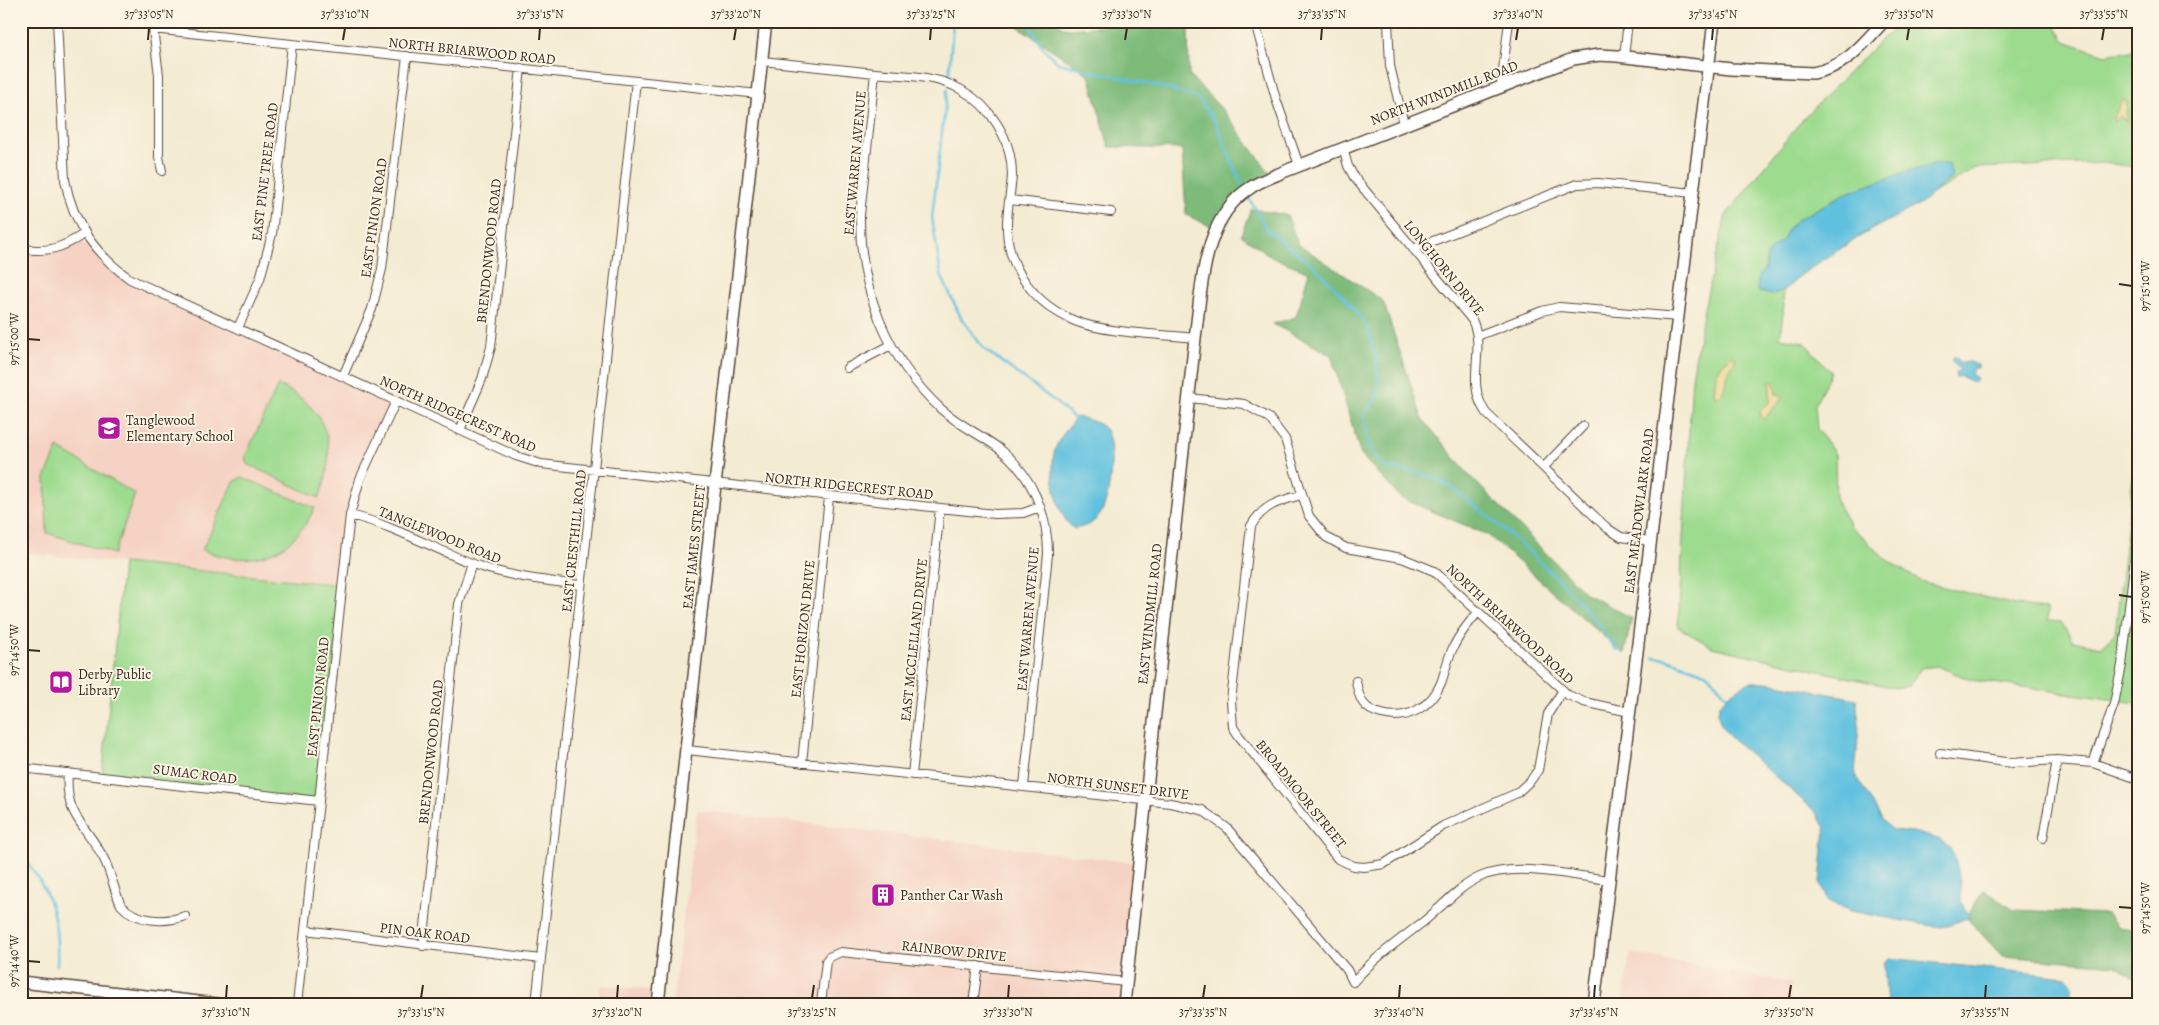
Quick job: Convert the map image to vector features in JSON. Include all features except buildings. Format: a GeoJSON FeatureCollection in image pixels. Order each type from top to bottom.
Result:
{"type":"FeatureCollection","features":[{"type":"Feature","properties":{"kind":"street","name":"NORTH RIDGECREST ROAD"},"geometry":{"type":"LineString","coordinates":[[57,21],[65,180],[72,208],[84,234],[104,258],[130,279],[529,460],[553,466],[594,471],[1004,514],[1024,512],[1040,507]]}},
{"type":"Feature","properties":{"kind":"street","name":"EAST JAMES STREET"},"geometry":{"type":"LineString","coordinates":[[658,1004],[766,21]]}},
{"type":"Feature","properties":{"kind":"street"},"geometry":{"type":"LineString","coordinates":[[1388,21],[1390,66],[1404,124]]}},
{"type":"Feature","properties":{"kind":"street"},"geometry":{"type":"LineString","coordinates":[[1501,86],[1509,21]]}},
{"type":"Feature","properties":{"kind":"street"},"geometry":{"type":"LineString","coordinates":[[1624,56],[1628,21]]}},
{"type":"Feature","properties":{"kind":"street","name":"EAST MEADOWLARK ROAD"},"geometry":{"type":"LineString","coordinates":[[1594,1004],[1714,21]]}},
{"type":"Feature","properties":{"kind":"street","name":"NORTH WINDMILL ROAD"},"geometry":{"type":"LineString","coordinates":[[1217,229],[1232,204],[1250,188],[1299,165],[1573,59],[1599,55],[1624,56],[1708,66],[1813,73],[1824,71],[1851,57],[1884,21]]}},
{"type":"Feature","properties":{"kind":"street"},"geometry":{"type":"LineString","coordinates":[[152,25],[160,86],[159,157],[162,171]]}},
{"type":"Feature","properties":{"kind":"street","name":"NORTH BRIARWOOD ROAD"},"geometry":{"type":"LineString","coordinates":[[152,25],[292,44],[758,94]]}},
{"type":"Feature","properties":{"kind":"street"},"geometry":{"type":"LineString","coordinates":[[1257,30],[1276,99],[1299,165]]}},
{"type":"Feature","properties":{"kind":"street","name":"EAST PINE TREE ROAD"},"geometry":{"type":"LineString","coordinates":[[238,328],[260,279],[272,234],[292,44]]}},
{"type":"Feature","properties":{"kind":"street","name":"EAST PINION ROAD"},"geometry":{"type":"LineString","coordinates":[[342,376],[372,308],[382,269],[407,56]]}},
{"type":"Feature","properties":{"kind":"street"},"geometry":{"type":"LineString","coordinates":[[762,61],[941,81],[958,87],[978,100],[994,118],[1006,141],[1011,165],[1007,225],[1011,253],[1027,285],[1049,307],[1076,322],[1093,327],[1195,338]]}},
{"type":"Feature","properties":{"kind":"street","name":"BRENDONWOOD ROAD"},"geometry":{"type":"LineString","coordinates":[[460,430],[482,379],[491,346],[521,68]]}},
{"type":"Feature","properties":{"kind":"street","name":"EAST WARREN AVENUE"},"geometry":{"type":"LineString","coordinates":[[875,73],[860,215],[860,238],[871,298],[891,345],[910,374],[942,409],[1010,458],[1029,481],[1040,507],[1046,530],[1048,554],[1024,786]]}},
{"type":"Feature","properties":{"kind":"street","name":"EAST CRESTHILL ROAD"},"geometry":{"type":"LineString","coordinates":[[536,1004],[636,81]]}},
{"type":"Feature","properties":{"kind":"street","name":"LONGHORN DRIVE"},"geometry":{"type":"LineString","coordinates":[[1343,148],[1348,166],[1354,177],[1469,315],[1477,336],[1474,380],[1479,400],[1486,413],[1616,535],[1650,541]]}},
{"type":"Feature","properties":{"kind":"street"},"geometry":{"type":"LineString","coordinates":[[1413,249],[1577,184],[1598,183],[1693,193]]}},
{"type":"Feature","properties":{"kind":"street"},"geometry":{"type":"LineString","coordinates":[[1010,200],[1110,212]]}},
{"type":"Feature","properties":{"kind":"street","name":"EAST WINDMILL ROAD"},"geometry":{"type":"LineString","coordinates":[[1124,1004],[1195,338],[1206,264],[1217,229]]}},
{"type":"Feature","properties":{"kind":"street"},"geometry":{"type":"LineString","coordinates":[[21,249],[40,251],[60,248],[84,234]]}},
{"type":"Feature","properties":{"kind":"street"},"geometry":{"type":"LineString","coordinates":[[1477,336],[1542,311],[1559,307],[1678,317]]}},
{"type":"Feature","properties":{"kind":"street"},"geometry":{"type":"LineString","coordinates":[[847,368],[891,345]]}},
{"type":"Feature","properties":{"kind":"street","name":"NORTH BRIARWOOD ROAD"},"geometry":{"type":"LineString","coordinates":[[1189,398],[1244,404],[1269,418],[1285,439],[1301,495],[1312,522],[1334,542],[1353,550],[1402,558],[1434,571],[1563,690],[1584,702],[1630,712]]}},
{"type":"Feature","properties":{"kind":"street","name":"EAST PINION ROAD"},"geometry":{"type":"LineString","coordinates":[[297,1004],[350,515],[360,479],[396,401]]}},
{"type":"Feature","properties":{"kind":"street"},"geometry":{"type":"LineString","coordinates":[[1544,467],[1583,426]]}},
{"type":"Feature","properties":{"kind":"street","name":"BROADMOOR STREET"},"geometry":{"type":"LineString","coordinates":[[1301,495],[1268,506],[1257,516],[1251,526],[1231,701],[1231,718],[1239,736],[1338,859],[1347,864],[1364,867],[1384,864],[1449,823],[1517,793],[1531,780],[1538,770],[1548,714],[1563,690]]}},
{"type":"Feature","properties":{"kind":"street","name":"EAST HORIZON DRIVE"},"geometry":{"type":"LineString","coordinates":[[802,763],[829,496]]}},
{"type":"Feature","properties":{"kind":"street","name":"EAST MCCLELLAND DRIVE"},"geometry":{"type":"LineString","coordinates":[[912,775],[940,508]]}},
{"type":"Feature","properties":{"kind":"street","name":"TANGLEWOOD ROAD"},"geometry":{"type":"LineString","coordinates":[[350,515],[390,526],[472,563],[531,579],[581,585]]}},
{"type":"Feature","properties":{"kind":"street"},"geometry":{"type":"LineString","coordinates":[[2093,763],[2114,704],[2122,665],[2138,533]]}},
{"type":"Feature","properties":{"kind":"street","name":"BRENDONWOOD ROAD"},"geometry":{"type":"LineString","coordinates":[[423,946],[459,604],[472,563]]}},
{"type":"Feature","properties":{"kind":"street"},"geometry":{"type":"LineString","coordinates":[[1356,681],[1358,696],[1364,706],[1371,710],[1394,716],[1416,711],[1423,707],[1436,693],[1452,649],[1478,612]]}},
{"type":"Feature","properties":{"kind":"street","name":"NORTH SUNSET DRIVE"},"geometry":{"type":"LineString","coordinates":[[687,750],[1024,786],[1202,810],[1227,828],[1348,970],[1353,982],[1371,962],[1460,890],[1481,876],[1513,870],[1538,870],[1610,880]]}},
{"type":"Feature","properties":{"kind":"street"},"geometry":{"type":"LineString","coordinates":[[1940,753],[2012,763],[2057,760],[2093,763],[2138,779]]}},
{"type":"Feature","properties":{"kind":"street"},"geometry":{"type":"LineString","coordinates":[[2043,838],[2057,760]]}},
{"type":"Feature","properties":{"kind":"street","name":"SUMAC ROAD"},"geometry":{"type":"LineString","coordinates":[[21,768],[319,802]]}},
{"type":"Feature","properties":{"kind":"street"},"geometry":{"type":"LineString","coordinates":[[68,773],[67,796],[70,808],[102,855],[121,905],[127,912],[141,918],[167,920],[185,916]]}},
{"type":"Feature","properties":{"kind":"street","name":"PIN OAK ROAD"},"geometry":{"type":"LineString","coordinates":[[305,930],[541,959]]}},
{"type":"Feature","properties":{"kind":"street","name":"RAINBOW DRIVE"},"geometry":{"type":"LineString","coordinates":[[821,1004],[826,962],[830,957],[841,952],[1126,982]]}},
{"type":"Feature","properties":{"kind":"street"},"geometry":{"type":"LineString","coordinates":[[973,1004],[978,966]]}},
{"type":"Feature","properties":{"kind":"street"},"geometry":{"type":"LineString","coordinates":[[21,982],[217,1004]]}},
{"type":"Feature","properties":{"kind":"shaded area"},"geometry":{"type":"Polygon","coordinates":[[[77,239],[117,269],[396,401],[354,497],[342,585],[21,553],[21,249],[40,251],[77,239]]]}},
{"type":"Feature","properties":{"kind":"shaded area"},"geometry":{"type":"Polygon","coordinates":[[[697,810],[1138,863],[1121,1004],[672,1004],[697,810]]]}},
{"type":"Feature","properties":{"kind":"shaded area"},"geometry":{"type":"Polygon","coordinates":[[[1630,953],[1791,983],[1790,1004],[1622,1004],[1630,953]]]}},
{"type":"Feature","properties":{"kind":"shaded area"},"geometry":{"type":"Polygon","coordinates":[[[600,985],[653,990],[651,1004],[598,1004],[600,985]]]}},
{"type":"Feature","properties":{"kind":"green space"},"geometry":{"type":"Polygon","coordinates":[[[1010,21],[1053,21],[1067,29],[1118,25],[1128,21],[1188,21],[1189,75],[1222,109],[1273,177],[1250,187],[1217,229],[1186,215],[1182,149],[1109,147],[1089,75],[1010,21]]]}},
{"type":"Feature","properties":{"kind":"green space"},"geometry":{"type":"Polygon","coordinates":[[[1904,21],[2052,21],[2065,41],[2105,55],[2138,50],[2138,167],[2101,163],[1976,168],[1822,259],[1782,290],[1784,305],[1780,338],[1804,342],[1831,372],[1815,405],[1817,429],[1835,454],[1836,501],[1850,525],[1884,558],[1920,581],[2015,605],[2047,608],[2047,621],[2061,622],[2073,641],[2101,647],[2115,634],[2135,458],[2138,453],[2138,703],[1971,680],[1937,666],[1921,668],[1909,686],[1895,688],[1712,647],[1678,627],[1692,378],[1704,308],[1726,215],[1802,120],[1881,40],[1904,21]]]}},
{"type":"Feature","properties":{"kind":"green space"},"geometry":{"type":"Polygon","coordinates":[[[1251,209],[1287,215],[1298,244],[1383,301],[1422,418],[1467,473],[1586,594],[1632,618],[1624,654],[1488,535],[1401,498],[1361,455],[1331,355],[1273,324],[1296,317],[1309,272],[1272,257],[1241,235],[1251,209]]]}},
{"type":"Feature","properties":{"kind":"green space"},"geometry":{"type":"Polygon","coordinates":[[[278,385],[295,394],[309,405],[319,418],[325,431],[328,463],[319,498],[247,464],[245,457],[278,385]]]}},
{"type":"Feature","properties":{"kind":"green space"},"geometry":{"type":"Polygon","coordinates":[[[58,448],[135,494],[114,554],[47,533],[45,478],[58,448]]]}},
{"type":"Feature","properties":{"kind":"green space"},"geometry":{"type":"Polygon","coordinates":[[[242,477],[315,508],[305,525],[294,538],[281,548],[268,554],[253,558],[237,558],[220,556],[202,550],[234,482],[242,477]]]}},
{"type":"Feature","properties":{"kind":"green space"},"geometry":{"type":"Polygon","coordinates":[[[123,563],[342,585],[319,801],[102,777],[123,563]]]}},
{"type":"Feature","properties":{"kind":"green space"},"geometry":{"type":"Polygon","coordinates":[[[1984,890],[2014,910],[2107,914],[2118,927],[2138,930],[2138,981],[2116,965],[2002,956],[1966,917],[1984,890]]]}},
{"type":"Feature","properties":{"kind":"sand"},"geometry":{"type":"Polygon","coordinates":[[[2123,100],[2127,102],[2126,120],[2120,117],[2114,122],[2113,118],[2123,100]]]}},
{"type":"Feature","properties":{"kind":"sand"},"geometry":{"type":"Polygon","coordinates":[[[1732,356],[1735,360],[1728,373],[1724,389],[1719,397],[1716,397],[1714,392],[1716,375],[1722,364],[1732,356]]]}},
{"type":"Feature","properties":{"kind":"sand"},"geometry":{"type":"Polygon","coordinates":[[[1770,381],[1774,383],[1776,394],[1784,396],[1764,419],[1760,416],[1760,411],[1770,402],[1770,381]]]}},
{"type":"Feature","properties":{"kind":"water"},"geometry":{"type":"Polygon","coordinates":[[[1938,164],[1949,164],[1952,177],[1920,204],[1865,233],[1803,273],[1786,289],[1771,295],[1757,291],[1759,275],[1764,270],[1769,251],[1783,240],[1789,227],[1797,220],[1844,194],[1905,172],[1938,164]]]}},
{"type":"Feature","properties":{"kind":"water"},"geometry":{"type":"Polygon","coordinates":[[[1955,356],[1961,363],[1969,362],[1978,365],[1978,368],[1973,368],[1971,374],[1977,378],[1976,381],[1973,382],[1959,376],[1956,378],[1955,373],[1960,370],[1951,360],[1955,356]]]}},
{"type":"Feature","properties":{"kind":"water"},"geometry":{"type":"Polygon","coordinates":[[[1076,417],[1095,422],[1105,429],[1110,446],[1111,472],[1107,498],[1099,516],[1085,526],[1075,529],[1069,524],[1059,506],[1054,483],[1053,462],[1057,444],[1076,417]]]}},
{"type":"Feature","properties":{"kind":"water"},"geometry":{"type":"Polygon","coordinates":[[[1750,682],[1767,682],[1856,699],[1859,723],[1855,775],[1882,819],[1892,830],[1913,832],[1938,839],[1949,846],[1955,857],[1961,887],[1960,901],[1970,917],[1942,927],[1850,911],[1828,901],[1820,883],[1825,828],[1816,812],[1731,738],[1719,719],[1718,711],[1725,699],[1750,682]]]}},
{"type":"Feature","properties":{"kind":"water"},"geometry":{"type":"Polygon","coordinates":[[[1889,958],[2066,977],[2073,985],[2068,1004],[1887,1004],[1884,963],[1889,958]]]}},
{"type":"Feature","properties":{"kind":"waterway"},"geometry":{"type":"LineString","coordinates":[[949,76],[953,21]]}},
{"type":"Feature","properties":{"kind":"waterway"},"geometry":{"type":"LineString","coordinates":[[1027,21],[1043,48],[1058,63],[1166,88],[1199,99],[1215,122],[1242,185]]}},
{"type":"Feature","properties":{"kind":"waterway"},"geometry":{"type":"LineString","coordinates":[[947,90],[932,217],[941,275],[961,318],[984,349],[1053,400],[1075,419]]}},
{"type":"Feature","properties":{"kind":"waterway"},"geometry":{"type":"LineString","coordinates":[[1249,198],[1267,230],[1313,265],[1345,298],[1367,326],[1376,358],[1379,393],[1364,416],[1370,450],[1385,468],[1418,473],[1437,479],[1478,508],[1553,574],[1588,612],[1616,650],[1619,650]]}},
{"type":"Feature","properties":{"kind":"waterway"},"geometry":{"type":"LineString","coordinates":[[1654,657],[1667,659],[1708,674],[1727,696]]}},
{"type":"Feature","properties":{"kind":"waterway"},"geometry":{"type":"LineString","coordinates":[[21,855],[40,880],[51,906],[56,934],[57,965]]}},
{"type":"Feature","properties":{"kind":"place","name":"Tanglewood Elementary School"},"geometry":{"type":"Point","coordinates":[109,428]}},
{"type":"Feature","properties":{"kind":"place","name":"Derby Public Library"},"geometry":{"type":"Point","coordinates":[61,682]}},
{"type":"Feature","properties":{"kind":"place","name":"Panther Car Wash"},"geometry":{"type":"Point","coordinates":[883,895]}}]}
